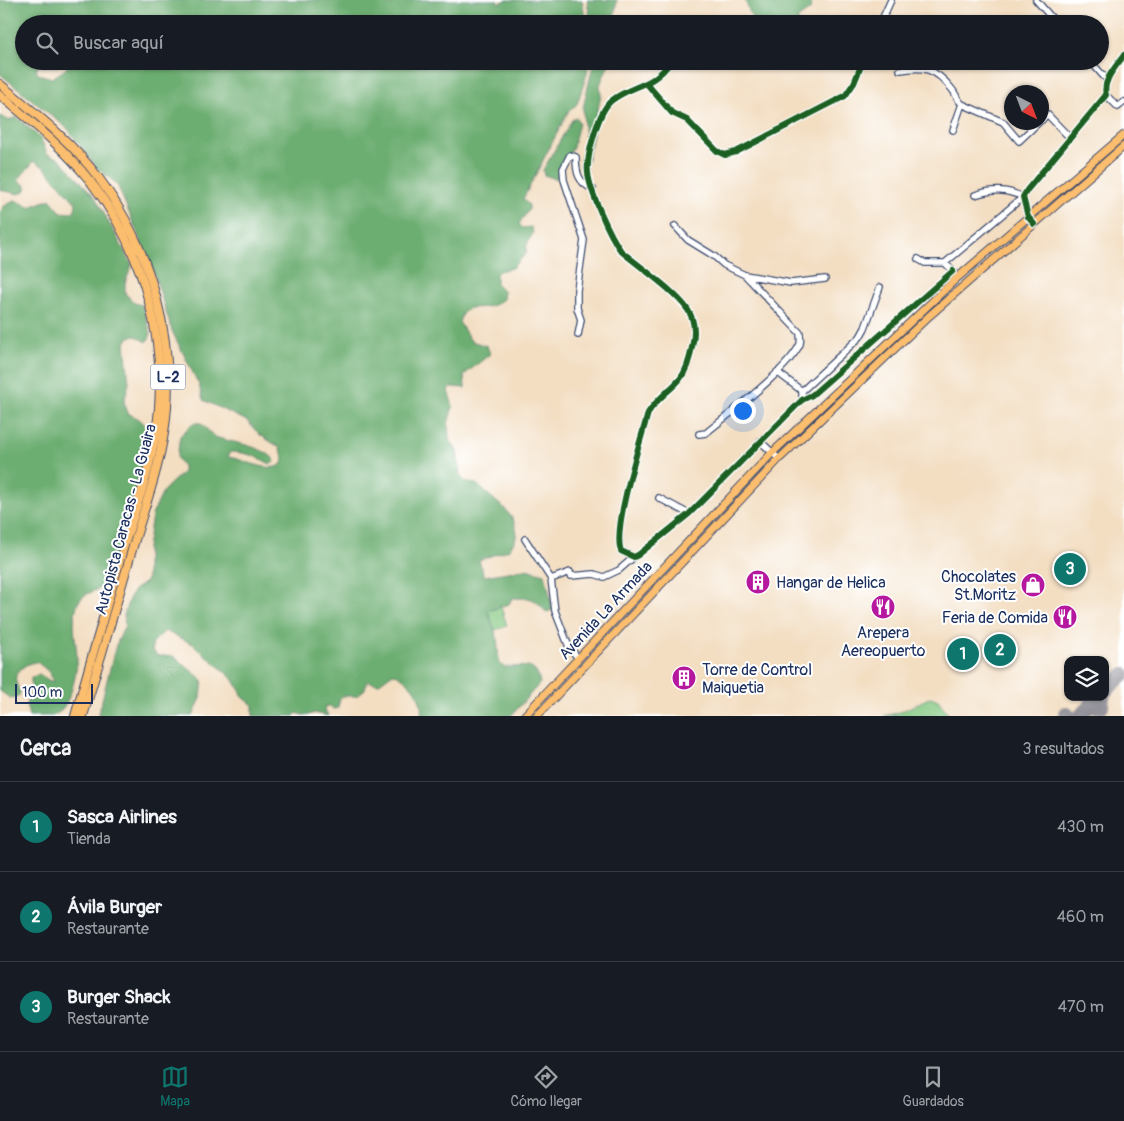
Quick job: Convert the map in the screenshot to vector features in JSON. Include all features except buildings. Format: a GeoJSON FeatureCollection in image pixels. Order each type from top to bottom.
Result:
{"type":"FeatureCollection","features":[{"type":"Feature","properties":{"kind":"highway","name":"Autopista Caracas - La Guaira"},"geometry":{"type":"LineString","coordinates":[[0,84],[76,151],[98,178],[114,202],[133,236],[146,267],[157,300],[166,347],[168,398],[160,455],[83,716]]}},
{"type":"Feature","properties":{"kind":"highway","name":"Autopista Caracas - La Guaira"},"geometry":{"type":"LineString","coordinates":[[0,95],[69,157],[92,183],[111,212],[126,240],[142,279],[158,348],[160,397],[152,453],[75,716]]}},
{"type":"Feature","properties":{"kind":"main road","name":"Avenida La Armada"},"geometry":{"type":"LineString","coordinates":[[524,716],[772,453],[957,278],[1124,135]]}},
{"type":"Feature","properties":{"kind":"main road","name":"Avenida La Armada"},"geometry":{"type":"LineString","coordinates":[[537,716],[779,459],[929,316],[1124,146]]}},
{"type":"Feature","properties":{"kind":"street"},"geometry":{"type":"LineString","coordinates":[[884,15],[891,0]]}},
{"type":"Feature","properties":{"kind":"street"},"geometry":{"type":"LineString","coordinates":[[1036,0],[1049,15]]}},
{"type":"Feature","properties":{"kind":"street"},"geometry":{"type":"LineString","coordinates":[[1124,55],[1107,80],[1104,89],[1106,95],[1118,107],[1124,102]]}},
{"type":"Feature","properties":{"kind":"street"},"geometry":{"type":"LineString","coordinates":[[634,557],[621,551],[619,546],[624,505],[648,413],[656,402],[680,379],[686,368],[694,340],[694,324],[688,310],[679,300],[621,251],[615,242],[588,172],[602,111],[612,100],[647,84],[662,70]]}},
{"type":"Feature","properties":{"kind":"street"},"geometry":{"type":"LineString","coordinates":[[647,84],[672,112],[687,120],[718,152],[725,155],[736,152],[845,96],[854,83],[859,70]]}},
{"type":"Feature","properties":{"kind":"street"},"geometry":{"type":"LineString","coordinates":[[929,70],[950,87],[955,97],[962,104],[1004,124]]}},
{"type":"Feature","properties":{"kind":"street"},"geometry":{"type":"LineString","coordinates":[[1098,70],[1107,80]]}},
{"type":"Feature","properties":{"kind":"street"},"geometry":{"type":"LineString","coordinates":[[918,259],[924,263],[945,263],[1023,197],[1031,184],[1069,137],[1106,95]]}},
{"type":"Feature","properties":{"kind":"street"},"geometry":{"type":"LineString","coordinates":[[953,130],[962,104]]}},
{"type":"Feature","properties":{"kind":"street"},"geometry":{"type":"LineString","coordinates":[[1049,116],[1069,137]]}},
{"type":"Feature","properties":{"kind":"street"},"geometry":{"type":"LineString","coordinates":[[1009,130],[1019,141],[1030,130]]}},
{"type":"Feature","properties":{"kind":"street"},"geometry":{"type":"LineString","coordinates":[[578,335],[580,320],[577,308],[577,290],[584,240],[564,180],[563,169],[570,155],[576,157],[578,176],[582,183],[593,189]]}},
{"type":"Feature","properties":{"kind":"street"},"geometry":{"type":"LineString","coordinates":[[975,195],[998,190],[1010,191],[1023,197]]}},
{"type":"Feature","properties":{"kind":"street"},"geometry":{"type":"LineString","coordinates":[[1023,197],[1028,217],[1034,224]]}},
{"type":"Feature","properties":{"kind":"street"},"geometry":{"type":"LineString","coordinates":[[675,226],[688,240],[714,256],[724,266],[745,275],[791,283],[824,279]]}},
{"type":"Feature","properties":{"kind":"street"},"geometry":{"type":"LineString","coordinates":[[945,263],[957,278]]}},
{"type":"Feature","properties":{"kind":"street"},"geometry":{"type":"LineString","coordinates":[[551,579],[570,572],[571,576],[594,574],[604,577],[619,570],[689,514],[802,400],[812,395],[952,270]]}},
{"type":"Feature","properties":{"kind":"street"},"geometry":{"type":"LineString","coordinates":[[699,434],[706,434],[777,372],[799,345],[800,333],[745,275]]}},
{"type":"Feature","properties":{"kind":"street"},"geometry":{"type":"LineString","coordinates":[[802,400],[802,391],[860,338],[866,328],[880,287]]}},
{"type":"Feature","properties":{"kind":"street"},"geometry":{"type":"LineString","coordinates":[[777,372],[802,391]]}},
{"type":"Feature","properties":{"kind":"street"},"geometry":{"type":"LineString","coordinates":[[760,441],[779,459]]}},
{"type":"Feature","properties":{"kind":"street"},"geometry":{"type":"LineString","coordinates":[[659,498],[689,514]]}},
{"type":"Feature","properties":{"kind":"street"},"geometry":{"type":"LineString","coordinates":[[525,539],[551,579],[555,611],[569,647],[578,658]]}},
{"type":"Feature","properties":{"kind":"green space"},"geometry":{"type":"Polygon","coordinates":[[[0,0],[372,0],[392,5],[393,1],[389,0],[497,0],[499,3],[507,0],[582,0],[584,15],[15,15],[15,70],[36,70],[38,74],[52,78],[64,70],[587,70],[577,104],[568,112],[523,199],[529,205],[529,209],[519,224],[523,228],[531,227],[533,232],[527,243],[526,254],[512,268],[499,271],[496,274],[496,284],[504,292],[503,299],[491,306],[469,308],[463,312],[459,322],[471,341],[487,346],[490,354],[464,375],[465,388],[450,387],[448,391],[453,406],[448,424],[449,439],[457,451],[460,476],[466,482],[476,484],[505,509],[513,519],[517,532],[515,541],[508,550],[479,560],[484,576],[526,569],[545,574],[553,610],[546,612],[538,603],[528,598],[512,598],[509,604],[488,611],[497,637],[499,663],[505,667],[522,666],[531,668],[538,676],[540,683],[511,716],[421,716],[418,696],[410,684],[393,673],[378,684],[367,681],[365,689],[357,696],[344,696],[340,698],[338,708],[334,709],[326,705],[324,710],[329,716],[314,713],[302,715],[297,713],[294,716],[253,716],[253,705],[244,698],[234,680],[193,644],[165,631],[153,642],[152,650],[158,656],[173,656],[203,680],[201,698],[193,716],[98,716],[116,645],[125,626],[124,614],[129,599],[134,590],[147,581],[147,548],[152,515],[164,490],[183,472],[183,466],[177,458],[180,436],[193,423],[201,423],[215,437],[258,449],[272,457],[275,462],[270,464],[251,455],[235,452],[230,452],[228,457],[262,467],[281,465],[284,458],[279,447],[260,435],[247,421],[203,400],[199,385],[172,331],[154,273],[117,184],[97,168],[68,129],[0,74],[0,0]]]}},
{"type":"Feature","properties":{"kind":"green space"},"geometry":{"type":"Polygon","coordinates":[[[587,0],[617,0],[614,15],[590,15],[587,0]]]}},
{"type":"Feature","properties":{"kind":"green space"},"geometry":{"type":"Polygon","coordinates":[[[745,0],[812,0],[810,10],[803,15],[751,15],[745,0]]]}},
{"type":"Feature","properties":{"kind":"green space"},"geometry":{"type":"Polygon","coordinates":[[[592,70],[606,70],[600,85],[601,95],[584,177],[580,161],[585,144],[583,108],[592,70]]]}},
{"type":"Feature","properties":{"kind":"green space"},"geometry":{"type":"Polygon","coordinates":[[[0,116],[8,120],[17,117],[41,139],[47,154],[60,159],[95,197],[132,265],[125,283],[125,293],[134,303],[142,305],[151,334],[147,342],[136,336],[129,337],[125,343],[129,383],[124,402],[128,413],[143,422],[147,430],[146,447],[128,517],[119,549],[107,580],[101,587],[84,596],[78,603],[74,618],[77,660],[74,683],[63,708],[52,716],[29,716],[26,704],[31,694],[31,678],[39,674],[50,681],[54,681],[48,671],[37,662],[26,665],[17,674],[16,682],[20,693],[18,697],[10,698],[0,691],[0,213],[3,207],[15,200],[30,207],[50,199],[61,212],[70,213],[75,210],[76,203],[44,167],[34,161],[18,180],[26,186],[26,190],[19,194],[0,190],[0,116]]]}},
{"type":"Feature","properties":{"kind":"green space"},"geometry":{"type":"Polygon","coordinates":[[[576,117],[579,123],[573,147],[556,179],[544,175],[543,170],[572,120],[576,117]]]}},
{"type":"Feature","properties":{"kind":"green space"},"geometry":{"type":"Polygon","coordinates":[[[501,607],[507,626],[495,630],[488,611],[501,607]]]}},
{"type":"Feature","properties":{"kind":"green space"},"geometry":{"type":"Polygon","coordinates":[[[931,697],[938,700],[950,716],[884,716],[900,712],[931,697]]]}},
{"type":"Feature","properties":{"kind":"taxiway"},"geometry":{"type":"LineString","coordinates":[[1109,688],[1124,674]]}},
{"type":"Feature","properties":{"kind":"taxiway"},"geometry":{"type":"LineString","coordinates":[[1092,701],[1091,706],[1102,707],[1103,701]]}},
{"type":"Feature","properties":{"kind":"taxiway"},"geometry":{"type":"LineString","coordinates":[[1080,716],[1095,701]]}},
{"type":"Feature","properties":{"kind":"taxiway"},"geometry":{"type":"LineString","coordinates":[[1066,713],[1069,716]]}},
{"type":"Feature","properties":{"kind":"cycle path"},"geometry":{"type":"LineString","coordinates":[[1034,224],[1028,217],[1023,197],[1106,95],[1105,89],[1108,79],[1124,55]]}},
{"type":"Feature","properties":{"kind":"cycle path"},"geometry":{"type":"LineString","coordinates":[[664,70],[650,81],[627,91],[611,101],[606,107],[597,124],[588,166],[588,173],[596,202],[606,225],[621,251],[666,287],[682,303],[690,314],[694,328],[694,338],[685,372],[655,403],[648,413],[634,462],[620,524],[619,540],[621,551],[634,557],[638,555],[689,514],[802,400],[812,395],[953,271]]}},
{"type":"Feature","properties":{"kind":"cycle path"},"geometry":{"type":"LineString","coordinates":[[647,84],[672,113],[687,120],[717,151],[725,155],[736,152],[845,96],[854,83],[859,70]]}},
{"type":"Feature","properties":{"kind":"place","name":"Burger Shack"},"geometry":{"type":"Point","coordinates":[1070,569]}},
{"type":"Feature","properties":{"kind":"place","name":"Hangar de Helica"},"geometry":{"type":"Point","coordinates":[758,582]}},
{"type":"Feature","properties":{"kind":"place","name":"Chocolates St.Moritz"},"geometry":{"type":"Point","coordinates":[1033,585]}},
{"type":"Feature","properties":{"kind":"place","name":"Arepera Aereopuerto"},"geometry":{"type":"Point","coordinates":[883,607]}},
{"type":"Feature","properties":{"kind":"place","name":"Feria de Comida"},"geometry":{"type":"Point","coordinates":[1065,617]}},
{"type":"Feature","properties":{"kind":"place","name":"Ávila Burger"},"geometry":{"type":"Point","coordinates":[1000,650]}},
{"type":"Feature","properties":{"kind":"place","name":"Sasca Airlines"},"geometry":{"type":"Point","coordinates":[963,654]}},
{"type":"Feature","properties":{"kind":"place","name":"Torre de Control Maiquetia"},"geometry":{"type":"Point","coordinates":[684,678]}}]}
